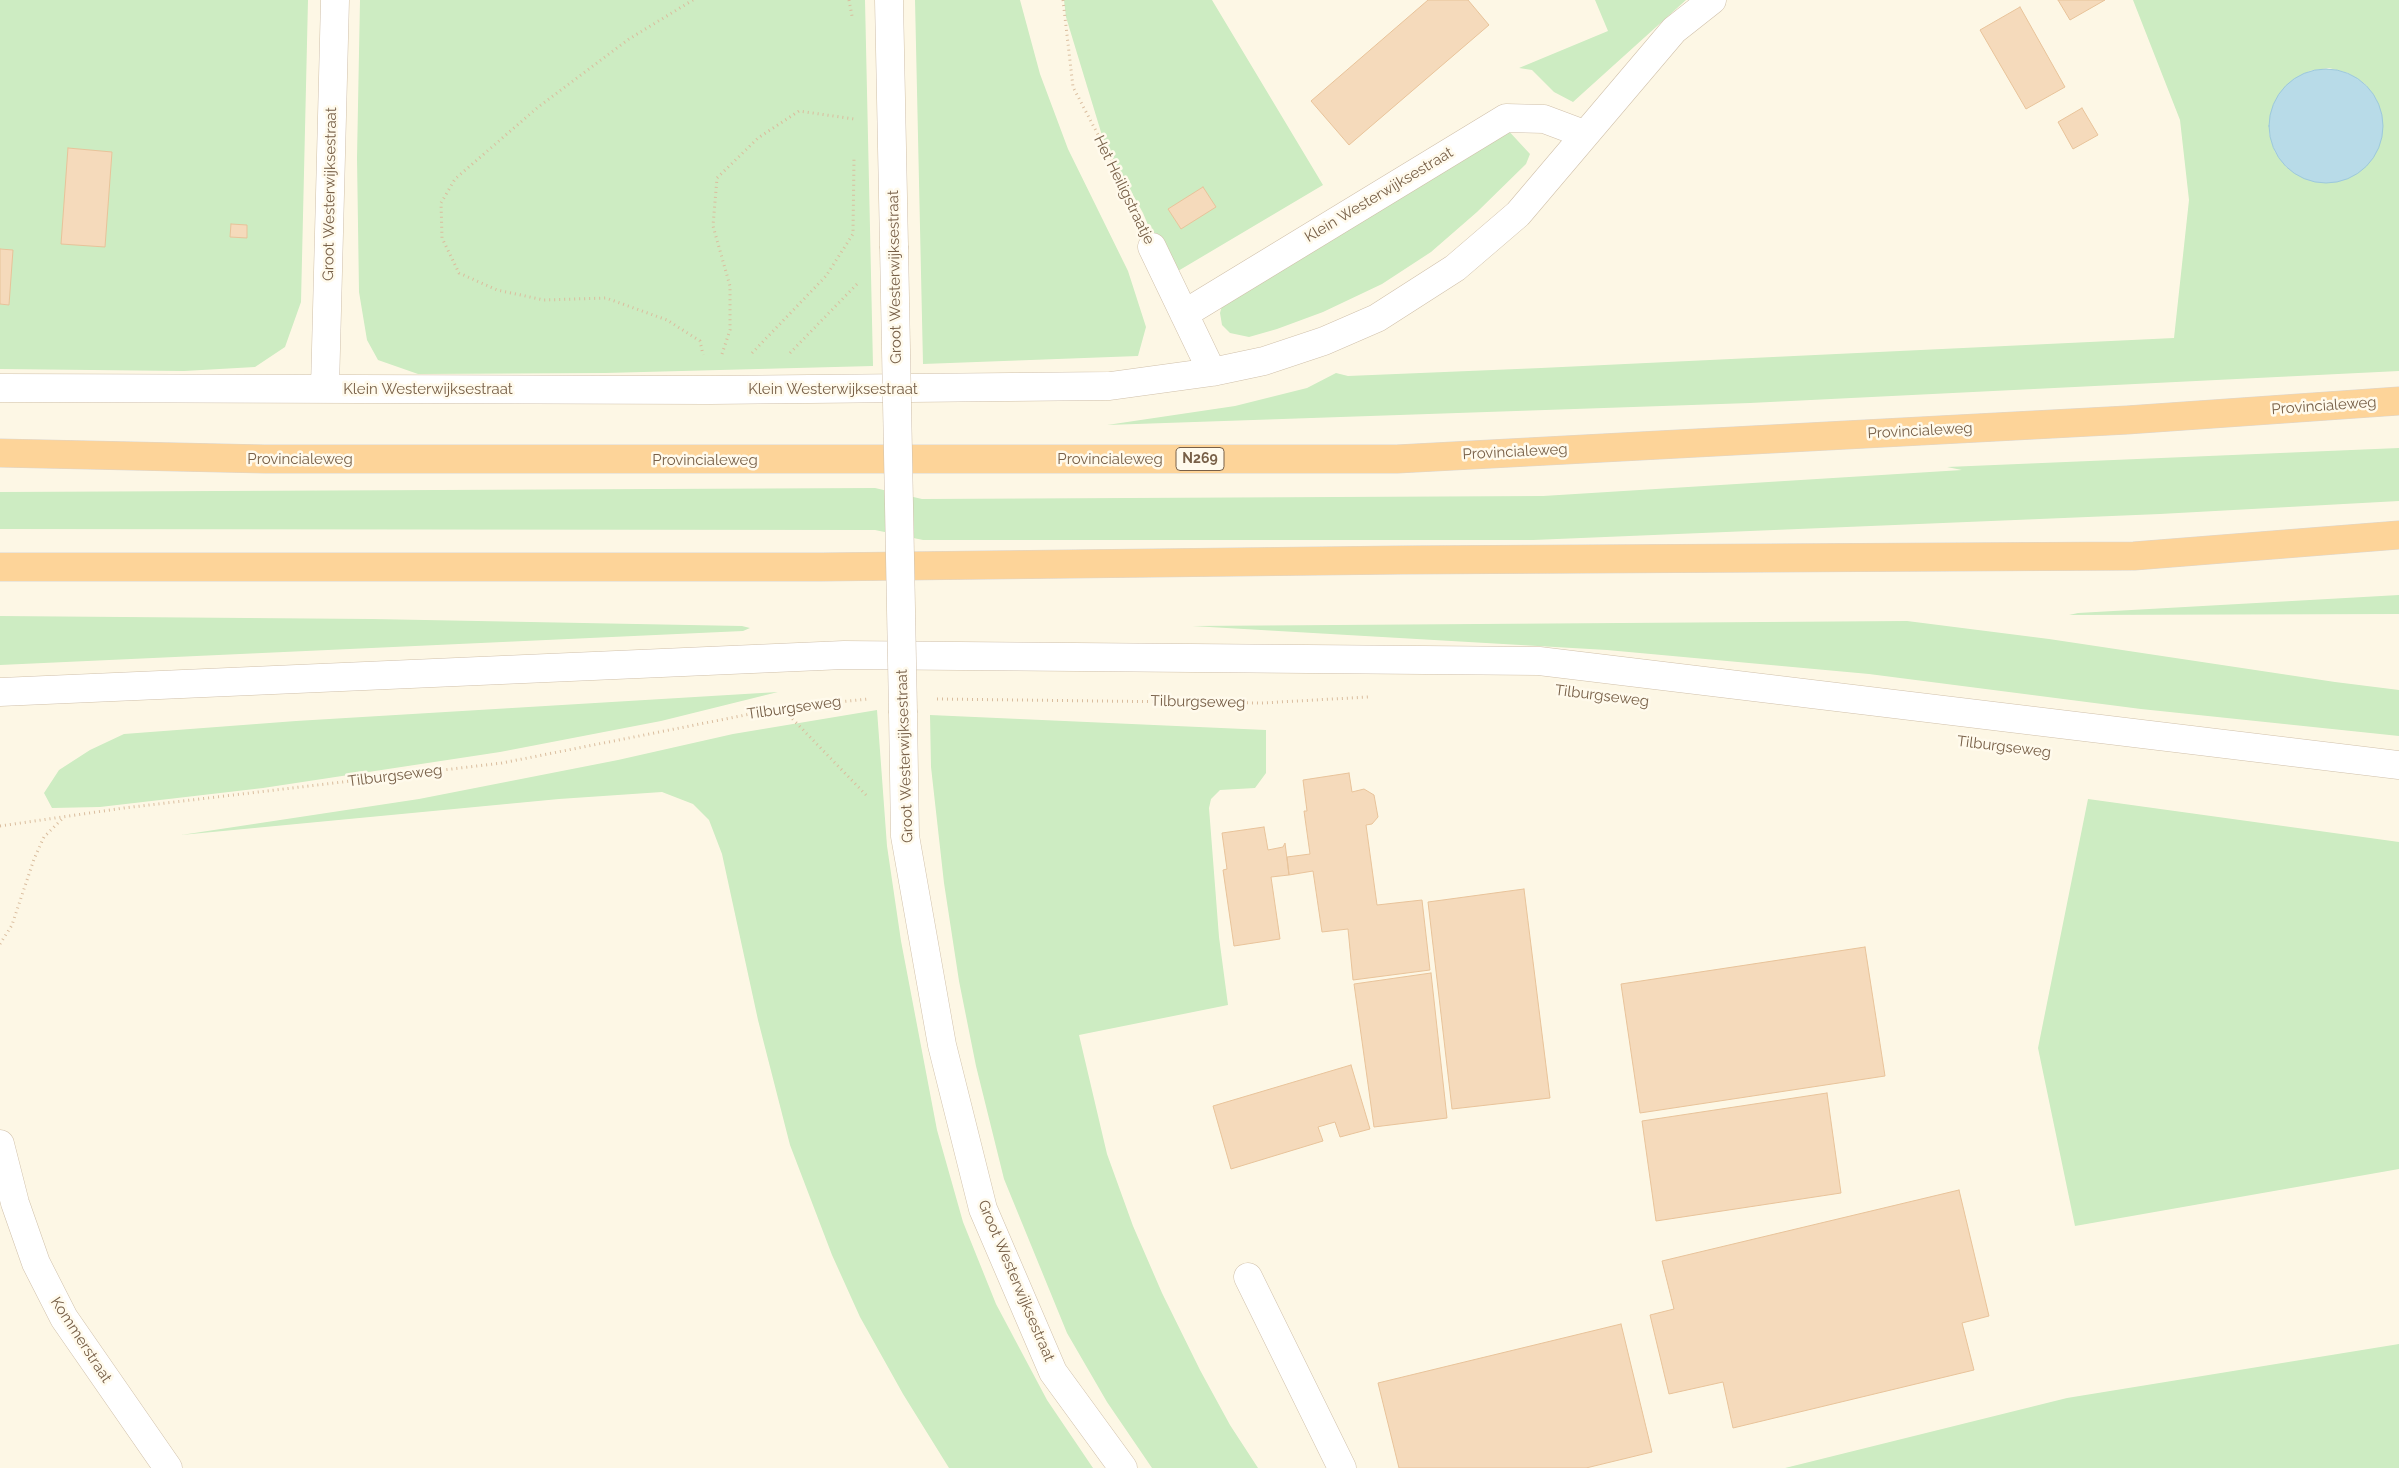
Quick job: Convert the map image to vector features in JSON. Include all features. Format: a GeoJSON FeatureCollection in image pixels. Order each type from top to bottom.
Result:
{"type":"FeatureCollection","features":[{"type":"Feature","properties":{"kind":"highway","name":"Provincialeweg"},"geometry":{"type":"LineString","coordinates":[[0,453],[265,460],[1397,458],[2117,421],[2399,401]]}},
{"type":"Feature","properties":{"kind":"highway"},"geometry":{"type":"LineString","coordinates":[[0,567],[822,567],[1401,560],[2134,556],[2399,535]]}},
{"type":"Feature","properties":{"kind":"street","name":"Groot Westerwijksestraat"},"geometry":{"type":"LineString","coordinates":[[325,388],[335,0]]}},
{"type":"Feature","properties":{"kind":"street","name":"Groot Westerwijksestraat"},"geometry":{"type":"LineString","coordinates":[[889,0],[905,836],[942,1045],[983,1209],[1053,1372],[1123,1468]]}},
{"type":"Feature","properties":{"kind":"street","name":"Klein Westerwijksestraat"},"geometry":{"type":"LineString","coordinates":[[0,388],[755,390],[1110,386],[1212,372],[1264,361],[1324,341],[1377,318],[1455,268],[1518,214],[1674,30],[1712,0]]}},
{"type":"Feature","properties":{"kind":"street","name":"Klein Westerwijksestraat"},"geometry":{"type":"LineString","coordinates":[[1184,314],[1506,118],[1544,119],[1584,134]]}},
{"type":"Feature","properties":{"kind":"street","name":"Het Heiligstraatje"},"geometry":{"type":"LineString","coordinates":[[1152,247],[1212,372]]}},
{"type":"Feature","properties":{"kind":"street","name":"Tilburgseweg"},"geometry":{"type":"LineString","coordinates":[[0,692],[844,654],[1539,661],[2399,765]]}},
{"type":"Feature","properties":{"kind":"street","name":"Kommerstraat"},"geometry":{"type":"LineString","coordinates":[[0,1144],[15,1203],[36,1263],[64,1318],[168,1468]]}},
{"type":"Feature","properties":{"kind":"street"},"geometry":{"type":"LineString","coordinates":[[1248,1277],[1342,1468]]}},
{"type":"Feature","properties":{"kind":"path"},"geometry":{"type":"LineString","coordinates":[[693,0],[629,39],[606,56],[537,108],[455,179],[441,203],[442,238],[459,274],[497,290],[544,300],[606,298],[667,320],[700,341],[710,390]]}},
{"type":"Feature","properties":{"kind":"path","name":"Het Heiligstraatje"},"geometry":{"type":"LineString","coordinates":[[1062,0],[1073,87],[1117,171],[1152,247]]}},
{"type":"Feature","properties":{"kind":"path"},"geometry":{"type":"LineString","coordinates":[[710,390],[730,330],[730,286],[713,226],[717,178],[758,138],[799,111],[854,119],[854,129]]}},
{"type":"Feature","properties":{"kind":"path"},"geometry":{"type":"LineString","coordinates":[[710,390],[762,344],[826,276],[853,234],[854,148]]}},
{"type":"Feature","properties":{"kind":"path"},"geometry":{"type":"LineString","coordinates":[[755,390],[894,246]]}},
{"type":"Feature","properties":{"kind":"path","name":"Tilburgseweg"},"geometry":{"type":"LineString","coordinates":[[934,699],[1262,703],[1369,697]]}},
{"type":"Feature","properties":{"kind":"path","name":"Tilburgseweg"},"geometry":{"type":"LineString","coordinates":[[0,826],[62,819],[124,808],[502,763],[781,708],[878,698]]}},
{"type":"Feature","properties":{"kind":"path"},"geometry":{"type":"LineString","coordinates":[[781,708],[905,836]]}},
{"type":"Feature","properties":{"kind":"path"},"geometry":{"type":"LineString","coordinates":[[0,944],[12,925],[34,859],[44,837],[62,819]]}},
{"type":"Feature","properties":{"kind":"green space"},"geometry":{"type":"Polygon","coordinates":[[[0,0],[308,0],[301,302],[285,347],[255,367],[184,371],[0,369],[0,0]]]}},
{"type":"Feature","properties":{"kind":"green space"},"geometry":{"type":"Polygon","coordinates":[[[360,0],[865,0],[873,366],[605,373],[418,374],[378,360],[367,340],[359,292],[357,158],[360,0]]]}},
{"type":"Feature","properties":{"kind":"green space"},"geometry":{"type":"Polygon","coordinates":[[[915,0],[1020,0],[1040,74],[1068,149],[1128,271],[1146,327],[1138,356],[923,364],[915,0]]]}},
{"type":"Feature","properties":{"kind":"green space"},"geometry":{"type":"Polygon","coordinates":[[[1064,0],[1212,0],[1323,185],[1178,271],[1166,268],[1143,213],[1104,142],[1066,17],[1064,0]]]}},
{"type":"Feature","properties":{"kind":"green space"},"geometry":{"type":"Polygon","coordinates":[[[1595,0],[1686,0],[1573,102],[1554,92],[1532,70],[1519,68],[1608,31],[1595,0]]]}},
{"type":"Feature","properties":{"kind":"green space"},"geometry":{"type":"Polygon","coordinates":[[[2133,0],[2399,0],[2399,371],[1750,403],[1107,425],[1235,406],[1307,388],[1336,373],[1348,376],[1541,368],[2174,338],[2189,200],[2180,120],[2133,0]],[[2329,68],[2309,71],[2269,133],[2275,152],[2287,168],[2377,100],[2365,84],[2348,73],[2329,68]]]}},
{"type":"Feature","properties":{"kind":"green space"},"geometry":{"type":"Polygon","coordinates":[[[1505,127],[1530,154],[1526,164],[1477,212],[1431,252],[1382,284],[1323,312],[1277,329],[1249,337],[1230,333],[1222,325],[1220,313],[1227,287],[1505,127]]]}},
{"type":"Feature","properties":{"kind":"green space"},"geometry":{"type":"Polygon","coordinates":[[[2399,448],[2399,501],[2160,514],[1533,540],[923,540],[875,530],[0,529],[0,492],[875,488],[922,499],[1543,496],[1962,470],[1947,467],[2399,448]]]}},
{"type":"Feature","properties":{"kind":"green space"},"geometry":{"type":"Polygon","coordinates":[[[2399,595],[2399,614],[2069,615],[2078,613],[2399,595]]]}},
{"type":"Feature","properties":{"kind":"green space"},"geometry":{"type":"Polygon","coordinates":[[[0,616],[372,619],[742,626],[750,628],[743,631],[0,665],[0,616]]]}},
{"type":"Feature","properties":{"kind":"green space"},"geometry":{"type":"Polygon","coordinates":[[[1907,621],[2049,639],[2399,690],[2399,736],[2141,709],[1869,674],[1607,650],[1192,626],[1907,621]]]}},
{"type":"Feature","properties":{"kind":"green space"},"geometry":{"type":"Polygon","coordinates":[[[778,692],[661,721],[500,752],[263,788],[100,807],[52,808],[44,793],[59,770],[90,750],[124,734],[296,721],[778,692]]]}},
{"type":"Feature","properties":{"kind":"green space"},"geometry":{"type":"Polygon","coordinates":[[[877,710],[887,846],[901,941],[937,1130],[963,1222],[996,1304],[1047,1400],[1093,1468],[949,1468],[903,1394],[860,1317],[832,1255],[790,1145],[758,1020],[722,854],[709,820],[693,804],[662,792],[559,799],[181,835],[419,799],[618,760],[733,734],[877,710]]]}},
{"type":"Feature","properties":{"kind":"green space"},"geometry":{"type":"Polygon","coordinates":[[[930,715],[1266,730],[1266,773],[1255,788],[1220,790],[1211,799],[1209,808],[1219,937],[1228,1005],[1079,1035],[1107,1154],[1133,1226],[1162,1293],[1200,1370],[1230,1425],[1258,1468],[1152,1468],[1107,1402],[1067,1333],[1004,1179],[976,1066],[959,981],[944,883],[931,767],[930,715]]]}},
{"type":"Feature","properties":{"kind":"green space"},"geometry":{"type":"Polygon","coordinates":[[[2088,799],[2399,842],[2399,1169],[2075,1226],[2038,1048],[2088,799]]]}},
{"type":"Feature","properties":{"kind":"green space"},"geometry":{"type":"Polygon","coordinates":[[[2399,1344],[2399,1468],[1785,1468],[2067,1398],[2399,1344]]]}},
{"type":"Feature","properties":{"kind":"water"},"geometry":{"type":"Polygon","coordinates":[[[2326,69],[2348,73],[2366,86],[2379,104],[2383,126],[2379,148],[2366,166],[2348,179],[2326,183],[2304,179],[2286,166],[2273,148],[2269,126],[2273,104],[2286,86],[2304,73],[2326,69]]]}},
{"type":"Feature","properties":{"kind":"building"},"geometry":{"type":"Polygon","coordinates":[[[1428,0],[1468,0],[1489,25],[1349,145],[1311,101],[1428,0]]]}},
{"type":"Feature","properties":{"kind":"building"},"geometry":{"type":"Polygon","coordinates":[[[2058,0],[2105,0],[2070,20],[2058,0]]]}},
{"type":"Feature","properties":{"kind":"building"},"geometry":{"type":"Polygon","coordinates":[[[2020,7],[2065,87],[2026,109],[1980,30],[2020,7]]]}},
{"type":"Feature","properties":{"kind":"building"},"geometry":{"type":"Polygon","coordinates":[[[2082,108],[2098,135],[2073,149],[2058,122],[2082,108]]]}},
{"type":"Feature","properties":{"kind":"building"},"geometry":{"type":"Polygon","coordinates":[[[68,148],[112,152],[105,247],[61,244],[68,148]]]}},
{"type":"Feature","properties":{"kind":"building"},"geometry":{"type":"Polygon","coordinates":[[[1203,187],[1216,207],[1181,229],[1168,209],[1203,187]]]}},
{"type":"Feature","properties":{"kind":"building"},"geometry":{"type":"Polygon","coordinates":[[[231,224],[247,225],[247,238],[230,237],[231,224]]]}},
{"type":"Feature","properties":{"kind":"building"},"geometry":{"type":"Polygon","coordinates":[[[0,249],[13,250],[9,305],[0,304],[0,249]]]}},
{"type":"Feature","properties":{"kind":"building"},"geometry":{"type":"Polygon","coordinates":[[[1349,773],[1352,792],[1364,789],[1374,795],[1378,817],[1372,824],[1366,825],[1377,905],[1422,900],[1430,970],[1353,980],[1348,929],[1322,932],[1313,871],[1289,875],[1287,857],[1310,854],[1304,811],[1307,811],[1303,780],[1349,773]]]}},
{"type":"Feature","properties":{"kind":"building"},"geometry":{"type":"Polygon","coordinates":[[[1264,827],[1268,850],[1283,847],[1285,843],[1289,875],[1271,877],[1280,939],[1234,946],[1223,870],[1227,869],[1222,833],[1264,827]]]}},
{"type":"Feature","properties":{"kind":"building"},"geometry":{"type":"Polygon","coordinates":[[[1524,889],[1550,1098],[1452,1109],[1428,902],[1524,889]]]}},
{"type":"Feature","properties":{"kind":"building"},"geometry":{"type":"Polygon","coordinates":[[[1865,947],[1885,1076],[1640,1113],[1621,984],[1865,947]]]}},
{"type":"Feature","properties":{"kind":"building"},"geometry":{"type":"Polygon","coordinates":[[[1431,973],[1447,1118],[1374,1127],[1354,984],[1431,973]]]}},
{"type":"Feature","properties":{"kind":"building"},"geometry":{"type":"Polygon","coordinates":[[[1351,1065],[1370,1129],[1340,1137],[1335,1122],[1318,1127],[1323,1141],[1231,1169],[1213,1106],[1351,1065]]]}},
{"type":"Feature","properties":{"kind":"building"},"geometry":{"type":"Polygon","coordinates":[[[1827,1093],[1841,1193],[1656,1221],[1642,1121],[1827,1093]]]}},
{"type":"Feature","properties":{"kind":"building"},"geometry":{"type":"Polygon","coordinates":[[[1959,1190],[1989,1316],[1962,1323],[1974,1370],[1733,1428],[1723,1382],[1669,1394],[1650,1315],[1674,1309],[1662,1261],[1959,1190]]]}},
{"type":"Feature","properties":{"kind":"building"},"geometry":{"type":"Polygon","coordinates":[[[1621,1324],[1652,1452],[1586,1468],[1399,1468],[1378,1383],[1621,1324]]]}}]}
